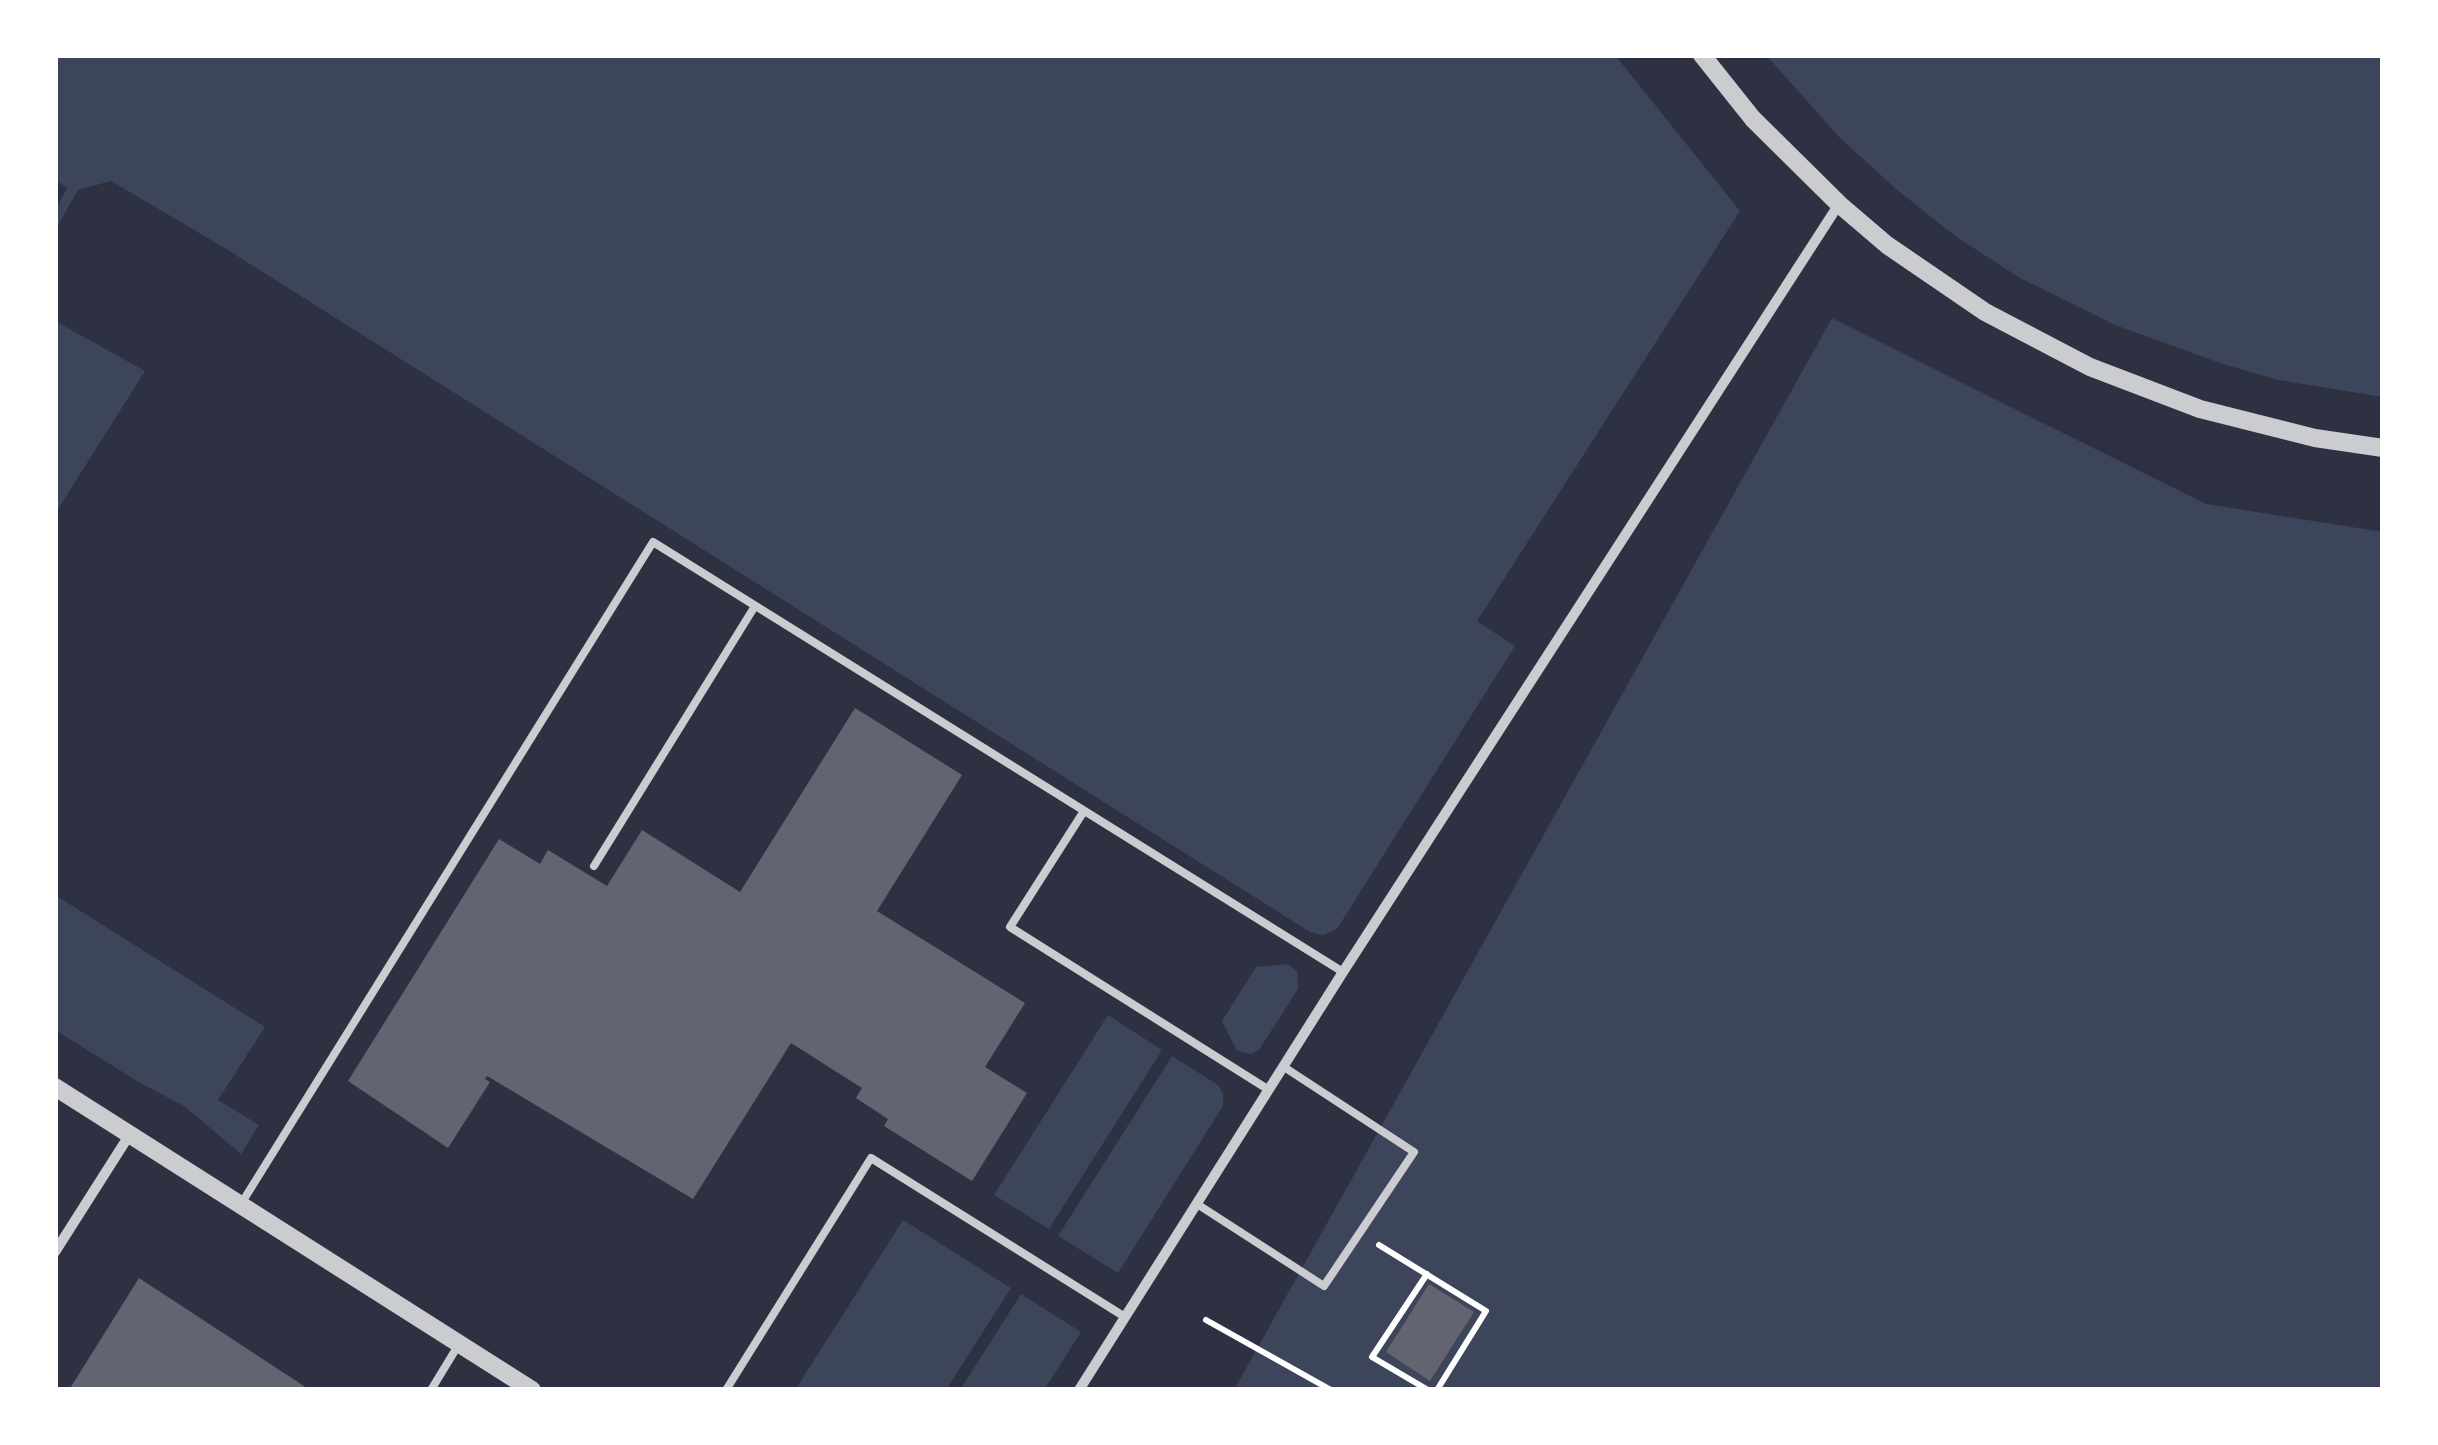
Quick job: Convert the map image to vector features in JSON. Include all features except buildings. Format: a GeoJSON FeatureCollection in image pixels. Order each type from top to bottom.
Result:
{"type":"FeatureCollection","features":[{"type":"Feature","properties":{"kind":"street"},"geometry":{"type":"LineString","coordinates":[[1702,55],[1764,130],[1839,204],[1935,280],[2037,341],[2200,409],[2316,438],[2383,448]]}},
{"type":"Feature","properties":{"kind":"street"},"geometry":{"type":"LineString","coordinates":[[1078,1390],[1839,204]]}},
{"type":"Feature","properties":{"kind":"street"},"geometry":{"type":"LineString","coordinates":[[55,1086],[532,1390]]}},
{"type":"Feature","properties":{"kind":"street"},"geometry":{"type":"LineString","coordinates":[[55,1252],[130,1134]]}},
{"type":"Feature","properties":{"kind":"lane"},"geometry":{"type":"LineString","coordinates":[[241,1204],[653,542],[1343,972]]}},
{"type":"Feature","properties":{"kind":"lane"},"geometry":{"type":"LineString","coordinates":[[594,866],[755,606]]}},
{"type":"Feature","properties":{"kind":"lane"},"geometry":{"type":"LineString","coordinates":[[1084,811],[1010,927],[1269,1090]]}},
{"type":"Feature","properties":{"kind":"lane"},"geometry":{"type":"LineString","coordinates":[[1196,1204],[1324,1286],[1414,1152],[1284,1067]]}},
{"type":"Feature","properties":{"kind":"lane"},"geometry":{"type":"LineString","coordinates":[[726,1390],[871,1158],[1125,1317]]}},
{"type":"Feature","properties":{"kind":"lane"},"geometry":{"type":"LineString","coordinates":[[431,1390],[459,1344]]}},
{"type":"Feature","properties":{"kind":"path"},"geometry":{"type":"LineString","coordinates":[[1359,1234],[1486,1311],[1437,1390]]}},
{"type":"Feature","properties":{"kind":"path"},"geometry":{"type":"LineString","coordinates":[[1427,1274],[1372,1358],[1428,1390]]}},
{"type":"Feature","properties":{"kind":"path"},"geometry":{"type":"LineString","coordinates":[[1206,1320],[1332,1390]]}},
{"type":"Feature","properties":{"kind":"shaded area"},"geometry":{"type":"Polygon","coordinates":[[[55,55],[1615,55],[1740,211],[1477,621],[1515,646],[1337,929],[1323,935],[1310,932],[223,247],[111,181],[78,190],[55,230],[55,211],[67,188],[55,180],[55,55]]]}},
{"type":"Feature","properties":{"kind":"shaded area"},"geometry":{"type":"Polygon","coordinates":[[[1766,55],[2383,55],[2383,397],[2278,380],[2223,364],[2115,325],[2020,278],[1955,236],[1896,189],[1840,138],[1766,55]]]}},
{"type":"Feature","properties":{"kind":"shaded area"},"geometry":{"type":"Polygon","coordinates":[[[1832,318],[2206,504],[2383,532],[2383,1390],[1234,1390],[1832,318]]]}},
{"type":"Feature","properties":{"kind":"shaded area"},"geometry":{"type":"Polygon","coordinates":[[[55,321],[145,371],[55,514],[55,321]]]}},
{"type":"Feature","properties":{"kind":"shaded area"},"geometry":{"type":"Polygon","coordinates":[[[55,895],[265,1027],[218,1100],[259,1125],[241,1154],[184,1106],[55,1030],[55,895]]]}},
{"type":"Feature","properties":{"kind":"shaded area"},"geometry":{"type":"Polygon","coordinates":[[[1287,964],[1297,971],[1298,989],[1259,1050],[1251,1054],[1237,1051],[1222,1021],[1256,967],[1287,964]]]}},
{"type":"Feature","properties":{"kind":"shaded area"},"geometry":{"type":"Polygon","coordinates":[[[1108,1015],[1162,1050],[1049,1229],[994,1195],[1108,1015]]]}},
{"type":"Feature","properties":{"kind":"shaded area"},"geometry":{"type":"Polygon","coordinates":[[[1172,1056],[1218,1085],[1223,1093],[1223,1106],[1118,1273],[1058,1236],[1172,1056]]]}},
{"type":"Feature","properties":{"kind":"shaded area"},"geometry":{"type":"Polygon","coordinates":[[[903,1220],[1011,1288],[946,1390],[795,1390],[903,1220]]]}},
{"type":"Feature","properties":{"kind":"shaded area"},"geometry":{"type":"Polygon","coordinates":[[[1021,1294],[1081,1332],[1044,1390],[960,1390],[1021,1294]]]}}]}
